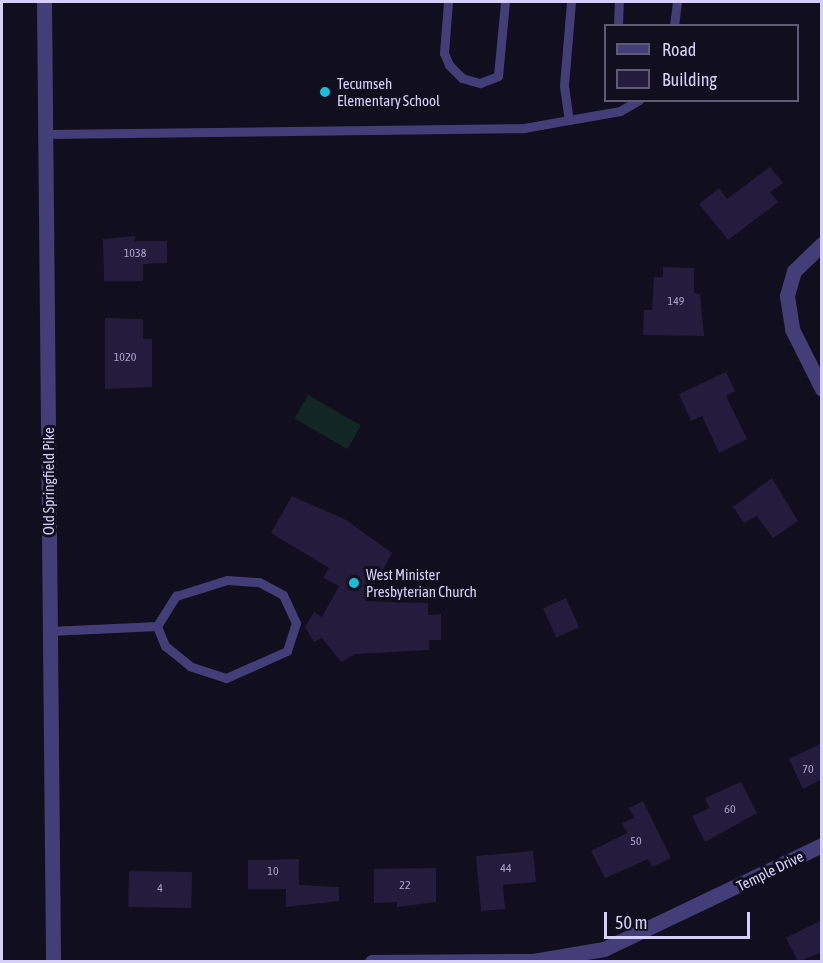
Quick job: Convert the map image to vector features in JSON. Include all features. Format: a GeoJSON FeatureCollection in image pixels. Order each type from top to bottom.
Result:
{"type":"FeatureCollection","features":[{"type":"Feature","properties":{"kind":"street","name":"Old Springfield Pike"},"geometry":{"type":"LineString","coordinates":[[44,2],[52,962]]}},
{"type":"Feature","properties":{"kind":"street"},"geometry":{"type":"LineString","coordinates":[[822,244],[794,271],[787,296],[792,329],[822,389]]}},
{"type":"Feature","properties":{"kind":"street","name":"Temple Drive"},"geometry":{"type":"LineString","coordinates":[[372,962],[533,960],[604,950],[822,845]]}},
{"type":"Feature","properties":{"kind":"lane"},"geometry":{"type":"LineString","coordinates":[[448,2],[444,53],[449,65],[462,78],[480,83],[498,76],[505,2]]}},
{"type":"Feature","properties":{"kind":"lane"},"geometry":{"type":"LineString","coordinates":[[569,120],[564,86],[571,2]]}},
{"type":"Feature","properties":{"kind":"lane"},"geometry":{"type":"LineString","coordinates":[[618,24],[620,2]]}},
{"type":"Feature","properties":{"kind":"lane"},"geometry":{"type":"LineString","coordinates":[[674,24],[677,2]]}},
{"type":"Feature","properties":{"kind":"lane"},"geometry":{"type":"LineString","coordinates":[[612,112],[613,102]]}},
{"type":"Feature","properties":{"kind":"lane"},"geometry":{"type":"LineString","coordinates":[[46,134],[524,128],[612,112],[634,102]]}},
{"type":"Feature","properties":{"kind":"lane"},"geometry":{"type":"LineString","coordinates":[[226,580],[260,582],[283,595],[296,622],[287,651],[226,678],[190,666],[165,646],[157,626],[176,596],[226,580]]}},
{"type":"Feature","properties":{"kind":"lane"},"geometry":{"type":"LineString","coordinates":[[50,631],[157,626]]}},
{"type":"Feature","properties":{"kind":"green space"},"geometry":{"type":"Polygon","coordinates":[[[308,395],[361,426],[347,449],[294,418],[308,395]]]}},
{"type":"Feature","properties":{"kind":"building"},"geometry":{"type":"Polygon","coordinates":[[[770,167],[783,183],[770,192],[778,202],[728,240],[699,204],[719,188],[727,199],[770,167]]]}},
{"type":"Feature","properties":{"kind":"building"},"geometry":{"type":"Polygon","coordinates":[[[135,236],[135,241],[167,241],[167,263],[143,264],[143,281],[104,281],[103,239],[135,236]]]}},
{"type":"Feature","properties":{"kind":"building"},"geometry":{"type":"Polygon","coordinates":[[[663,267],[694,268],[694,293],[700,294],[704,336],[643,335],[644,310],[652,310],[654,277],[663,277],[663,267]]]}},
{"type":"Feature","properties":{"kind":"building"},"geometry":{"type":"Polygon","coordinates":[[[105,318],[143,319],[143,339],[152,339],[152,387],[105,389],[105,318]]]}},
{"type":"Feature","properties":{"kind":"building"},"geometry":{"type":"Polygon","coordinates":[[[726,372],[735,391],[726,396],[747,439],[719,453],[702,416],[691,421],[679,394],[726,372]]]}},
{"type":"Feature","properties":{"kind":"building"},"geometry":{"type":"Polygon","coordinates":[[[772,478],[798,521],[773,538],[757,516],[744,523],[733,507],[772,478]]]}},
{"type":"Feature","properties":{"kind":"building","name":"West Minister Presbyterian Church"},"geometry":{"type":"Polygon","coordinates":[[[292,496],[346,520],[392,553],[365,601],[428,603],[428,615],[441,614],[441,640],[429,640],[429,650],[355,654],[341,662],[322,638],[314,642],[305,627],[314,612],[322,617],[339,586],[323,578],[329,568],[271,533],[292,496]]]}},
{"type":"Feature","properties":{"kind":"building"},"geometry":{"type":"Polygon","coordinates":[[[566,598],[579,627],[556,637],[543,608],[566,598]]]}},
{"type":"Feature","properties":{"kind":"building"},"geometry":{"type":"Polygon","coordinates":[[[822,743],[822,779],[803,789],[789,759],[822,743]]]}},
{"type":"Feature","properties":{"kind":"building"},"geometry":{"type":"Polygon","coordinates":[[[741,782],[757,813],[705,842],[692,816],[709,808],[705,798],[741,782]]]}},
{"type":"Feature","properties":{"kind":"building"},"geometry":{"type":"Polygon","coordinates":[[[643,801],[671,858],[652,867],[648,859],[605,878],[591,851],[627,833],[622,823],[634,818],[629,808],[643,801]]]}},
{"type":"Feature","properties":{"kind":"building"},"geometry":{"type":"Polygon","coordinates":[[[533,851],[536,882],[503,885],[505,909],[481,911],[476,856],[533,851]]]}},
{"type":"Feature","properties":{"kind":"building"},"geometry":{"type":"Polygon","coordinates":[[[299,859],[299,885],[339,887],[339,901],[286,907],[286,889],[248,889],[248,860],[299,859]]]}},
{"type":"Feature","properties":{"kind":"building"},"geometry":{"type":"Polygon","coordinates":[[[436,868],[436,902],[397,907],[397,902],[374,903],[374,869],[436,868]]]}},
{"type":"Feature","properties":{"kind":"building"},"geometry":{"type":"Polygon","coordinates":[[[129,871],[192,872],[191,908],[128,907],[129,871]]]}},
{"type":"Feature","properties":{"kind":"building"},"geometry":{"type":"Polygon","coordinates":[[[822,920],[822,952],[798,962],[786,938],[822,920]]]}},
{"type":"Feature","properties":{"kind":"place","name":"Tecumseh Elementary School"},"geometry":{"type":"Point","coordinates":[325,92]}},
{"type":"Feature","properties":{"kind":"place","name":"West Minister Presbyterian Church"},"geometry":{"type":"Point","coordinates":[354,583]}}]}
